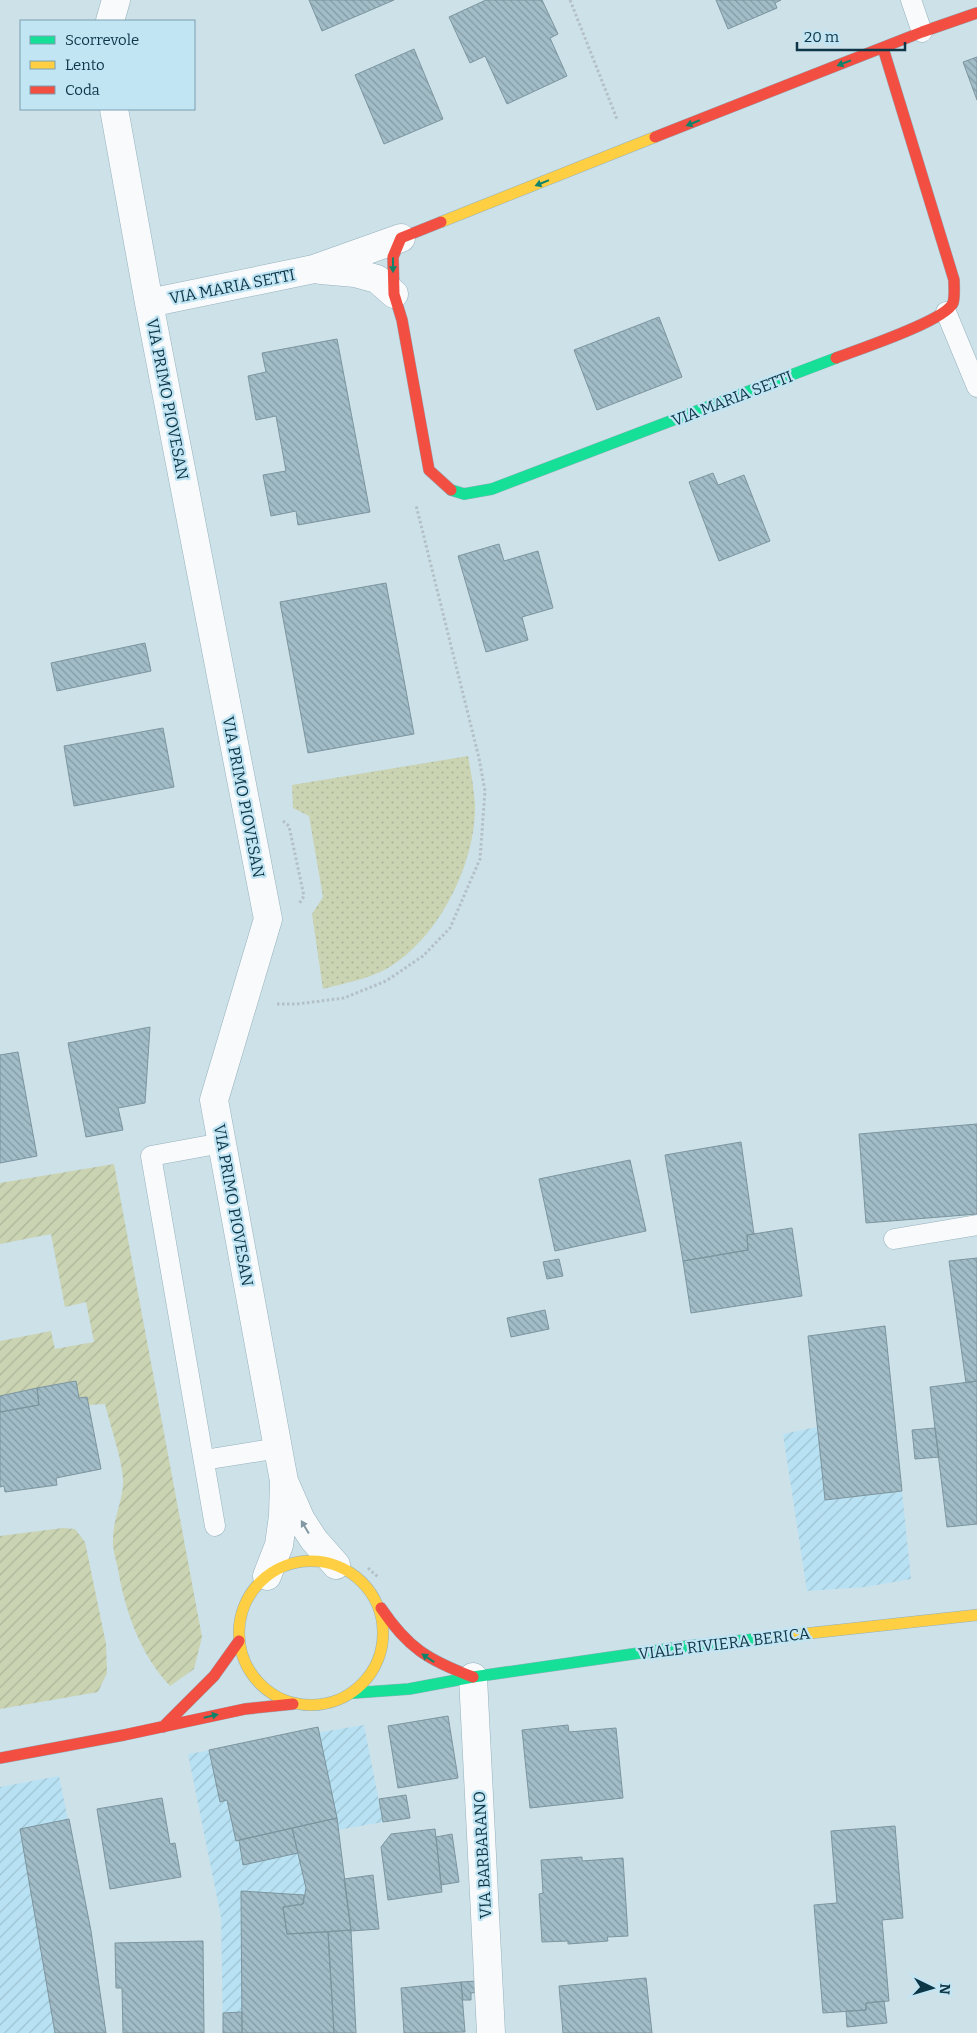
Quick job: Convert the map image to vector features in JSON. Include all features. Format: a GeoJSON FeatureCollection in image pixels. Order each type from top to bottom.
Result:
{"type":"FeatureCollection","features":[{"type":"Feature","properties":{"kind":"street"},"geometry":{"type":"LineString","coordinates":[[110,20],[116,0]]}},
{"type":"Feature","properties":{"kind":"street","name":"VIA MARIA SETTI"},"geometry":{"type":"LineString","coordinates":[[149,303],[314,269],[401,238],[922,32],[977,13]]}},
{"type":"Feature","properties":{"kind":"street"},"geometry":{"type":"LineString","coordinates":[[883,48],[954,280],[954,303],[946,312]]}},
{"type":"Feature","properties":{"kind":"street","name":"VIA PRIMO PIOVESAN"},"geometry":{"type":"LineString","coordinates":[[114,110],[149,303],[268,919],[214,1100],[284,1481]]}},
{"type":"Feature","properties":{"kind":"street","name":"VIA MARIA SETTI"},"geometry":{"type":"LineString","coordinates":[[401,238],[393,257],[394,294],[402,320],[429,470],[439,481],[454,492],[471,495],[492,490],[903,332],[946,312]]}},
{"type":"Feature","properties":{"kind":"street","name":"VIA MARIA SETTI"},"geometry":{"type":"LineString","coordinates":[[314,269],[355,273],[377,279],[394,294]]}},
{"type":"Feature","properties":{"kind":"street"},"geometry":{"type":"LineString","coordinates":[[284,1481],[301,1520],[314,1540],[336,1565]]}},
{"type":"Feature","properties":{"kind":"street"},"geometry":{"type":"LineString","coordinates":[[267,1576],[278,1545],[283,1516],[284,1481]]}},
{"type":"Feature","properties":{"kind":"street"},"geometry":{"type":"LineString","coordinates":[[0,1758],[164,1727],[262,1705],[294,1704],[315,1706],[335,1702],[353,1693],[371,1674],[382,1650],[384,1633],[381,1615],[375,1599],[365,1584],[351,1573],[336,1565],[318,1561],[300,1562],[283,1567],[267,1576],[254,1589],[245,1604],[240,1622],[239,1640],[243,1658],[251,1674],[263,1688],[278,1698],[294,1704]]}},
{"type":"Feature","properties":{"kind":"street","name":"VIALE RIVIERA BERICA"},"geometry":{"type":"LineString","coordinates":[[375,1599],[392,1625],[409,1645],[434,1662],[472,1676]]}},
{"type":"Feature","properties":{"kind":"street","name":"VIALE RIVIERA BERICA"},"geometry":{"type":"LineString","coordinates":[[353,1693],[409,1689],[472,1676],[704,1644],[977,1615]]}},
{"type":"Feature","properties":{"kind":"street"},"geometry":{"type":"LineString","coordinates":[[164,1727],[210,1681],[226,1662],[239,1640]]}},
{"type":"Feature","properties":{"kind":"street","name":"VIA BARBARANO"},"geometry":{"type":"LineString","coordinates":[[472,1676],[492,2033]]}},
{"type":"Feature","properties":{"kind":"lane"},"geometry":{"type":"LineString","coordinates":[[911,0],[922,32]]}},
{"type":"Feature","properties":{"kind":"lane"},"geometry":{"type":"LineString","coordinates":[[946,312],[977,387]]}},
{"type":"Feature","properties":{"kind":"lane"},"geometry":{"type":"LineString","coordinates":[[215,1526],[151,1156],[222,1143]]}},
{"type":"Feature","properties":{"kind":"lane"},"geometry":{"type":"LineString","coordinates":[[894,1239],[977,1225]]}},
{"type":"Feature","properties":{"kind":"lane"},"geometry":{"type":"LineString","coordinates":[[204,1460],[279,1448]]}},
{"type":"Feature","properties":{"kind":"path"},"geometry":{"type":"LineString","coordinates":[[570,0],[628,149]]}},
{"type":"Feature","properties":{"kind":"path"},"geometry":{"type":"LineString","coordinates":[[274,1004],[297,1004],[344,998],[386,981],[423,956],[450,928],[480,859],[485,791],[479,758],[416,501]]}},
{"type":"Feature","properties":{"kind":"path"},"geometry":{"type":"LineString","coordinates":[[364,1564],[382,1581]]}},
{"type":"Feature","properties":{"kind":"shaded area"},"geometry":{"type":"Polygon","coordinates":[[[885,1326],[911,1579],[865,1587],[807,1591],[783,1434],[817,1427],[808,1336],[885,1326]]]}},
{"type":"Feature","properties":{"kind":"shaded area"},"geometry":{"type":"Polygon","coordinates":[[[364,1725],[383,1822],[338,1830],[351,1931],[356,2033],[223,2033],[221,1917],[188,1754],[364,1725]]]}},
{"type":"Feature","properties":{"kind":"shaded area"},"geometry":{"type":"Polygon","coordinates":[[[59,1776],[91,1931],[106,2033],[0,2033],[0,1787],[59,1776]]]}},
{"type":"Feature","properties":{"kind":"green space"},"geometry":{"type":"Polygon","coordinates":[[[468,756],[475,799],[474,827],[469,851],[461,874],[451,897],[438,919],[406,955],[388,968],[365,978],[323,989],[312,914],[323,897],[309,816],[293,808],[292,785],[468,756]]]}},
{"type":"Feature","properties":{"kind":"green space"},"geometry":{"type":"Polygon","coordinates":[[[114,1164],[202,1637],[194,1669],[170,1686],[159,1674],[142,1646],[135,1631],[121,1585],[114,1550],[113,1531],[122,1494],[123,1479],[105,1404],[88,1405],[87,1397],[79,1398],[76,1381],[0,1396],[0,1341],[51,1331],[55,1349],[94,1342],[86,1302],[65,1307],[51,1234],[0,1244],[0,1183],[114,1164]]]}},
{"type":"Feature","properties":{"kind":"green space"},"geometry":{"type":"Polygon","coordinates":[[[63,1528],[75,1529],[85,1542],[106,1644],[107,1673],[98,1692],[0,1709],[0,1536],[63,1528]]]}},
{"type":"Feature","properties":{"kind":"building"},"geometry":{"type":"Polygon","coordinates":[[[309,0],[394,0],[322,31],[309,0]]]}},
{"type":"Feature","properties":{"kind":"building"},"geometry":{"type":"Polygon","coordinates":[[[486,0],[542,0],[558,34],[550,38],[567,76],[507,104],[485,56],[470,63],[449,17],[486,0]]]}},
{"type":"Feature","properties":{"kind":"building"},"geometry":{"type":"Polygon","coordinates":[[[716,0],[781,0],[775,3],[777,8],[728,29],[716,0]]]}},
{"type":"Feature","properties":{"kind":"building"},"geometry":{"type":"Polygon","coordinates":[[[414,49],[443,119],[384,144],[355,75],[414,49]]]}},
{"type":"Feature","properties":{"kind":"building"},"geometry":{"type":"Polygon","coordinates":[[[977,57],[977,100],[963,62],[977,57]]]}},
{"type":"Feature","properties":{"kind":"building"},"geometry":{"type":"Polygon","coordinates":[[[659,317],[682,377],[597,410],[574,350],[659,317]]]}},
{"type":"Feature","properties":{"kind":"building"},"geometry":{"type":"Polygon","coordinates":[[[337,339],[370,512],[298,525],[296,511],[271,516],[263,475],[286,471],[276,416],[256,420],[248,376],[266,372],[262,353],[337,339]]]}},
{"type":"Feature","properties":{"kind":"building"},"geometry":{"type":"Polygon","coordinates":[[[713,473],[718,485],[744,475],[770,541],[719,561],[689,482],[713,473]]]}},
{"type":"Feature","properties":{"kind":"building"},"geometry":{"type":"Polygon","coordinates":[[[499,544],[504,561],[538,551],[553,608],[522,617],[528,640],[486,652],[458,556],[499,544]]]}},
{"type":"Feature","properties":{"kind":"building"},"geometry":{"type":"Polygon","coordinates":[[[386,583],[414,734],[308,753],[280,602],[386,583]]]}},
{"type":"Feature","properties":{"kind":"building"},"geometry":{"type":"Polygon","coordinates":[[[145,643],[151,671],[57,691],[51,663],[145,643]]]}},
{"type":"Feature","properties":{"kind":"building"},"geometry":{"type":"Polygon","coordinates":[[[163,728],[174,787],[74,806],[64,746],[163,728]]]}},
{"type":"Feature","properties":{"kind":"building"},"geometry":{"type":"Polygon","coordinates":[[[150,1027],[145,1103],[118,1108],[123,1130],[86,1137],[68,1043],[150,1027]]]}},
{"type":"Feature","properties":{"kind":"building"},"geometry":{"type":"Polygon","coordinates":[[[18,1052],[37,1156],[0,1163],[0,1055],[18,1052]]]}},
{"type":"Feature","properties":{"kind":"building"},"geometry":{"type":"Polygon","coordinates":[[[977,1124],[977,1214],[866,1223],[859,1134],[977,1124]]]}},
{"type":"Feature","properties":{"kind":"building"},"geometry":{"type":"Polygon","coordinates":[[[741,1142],[754,1234],[747,1235],[748,1250],[683,1261],[665,1155],[741,1142]]]}},
{"type":"Feature","properties":{"kind":"building"},"geometry":{"type":"Polygon","coordinates":[[[630,1160],[646,1231],[555,1251],[539,1179],[630,1160]]]}},
{"type":"Feature","properties":{"kind":"building"},"geometry":{"type":"Polygon","coordinates":[[[792,1228],[802,1296],[691,1313],[683,1261],[748,1250],[747,1235],[792,1228]]]}},
{"type":"Feature","properties":{"kind":"building"},"geometry":{"type":"Polygon","coordinates":[[[977,1258],[977,1381],[966,1383],[949,1261],[977,1258]]]}},
{"type":"Feature","properties":{"kind":"building"},"geometry":{"type":"Polygon","coordinates":[[[559,1259],[563,1276],[547,1279],[543,1262],[559,1259]]]}},
{"type":"Feature","properties":{"kind":"building"},"geometry":{"type":"Polygon","coordinates":[[[545,1310],[549,1329],[511,1337],[507,1318],[545,1310]]]}},
{"type":"Feature","properties":{"kind":"building"},"geometry":{"type":"Polygon","coordinates":[[[885,1326],[902,1491],[825,1500],[808,1336],[885,1326]]]}},
{"type":"Feature","properties":{"kind":"building"},"geometry":{"type":"Polygon","coordinates":[[[76,1381],[79,1398],[87,1397],[101,1469],[56,1478],[57,1485],[5,1492],[4,1486],[0,1487],[0,1412],[39,1405],[37,1388],[76,1381]]]}},
{"type":"Feature","properties":{"kind":"building"},"geometry":{"type":"Polygon","coordinates":[[[977,1381],[977,1524],[947,1527],[930,1387],[977,1381]]]}},
{"type":"Feature","properties":{"kind":"building"},"geometry":{"type":"Polygon","coordinates":[[[37,1388],[39,1405],[0,1412],[0,1396],[37,1388]]]}},
{"type":"Feature","properties":{"kind":"building"},"geometry":{"type":"Polygon","coordinates":[[[935,1428],[939,1457],[915,1459],[912,1430],[935,1428]]]}},
{"type":"Feature","properties":{"kind":"building"},"geometry":{"type":"Polygon","coordinates":[[[448,1716],[458,1778],[398,1788],[388,1726],[448,1716]]]}},
{"type":"Feature","properties":{"kind":"building"},"geometry":{"type":"Polygon","coordinates":[[[568,1725],[569,1732],[616,1728],[623,1798],[530,1808],[522,1730],[568,1725]]]}},
{"type":"Feature","properties":{"kind":"building"},"geometry":{"type":"Polygon","coordinates":[[[318,1727],[337,1818],[236,1841],[227,1800],[220,1802],[209,1750],[318,1727]]]}},
{"type":"Feature","properties":{"kind":"building"},"geometry":{"type":"Polygon","coordinates":[[[406,1795],[410,1818],[383,1822],[379,1799],[406,1795]]]}},
{"type":"Feature","properties":{"kind":"building"},"geometry":{"type":"Polygon","coordinates":[[[162,1798],[170,1844],[175,1843],[181,1877],[110,1889],[97,1809],[162,1798]]]}},
{"type":"Feature","properties":{"kind":"building"},"geometry":{"type":"Polygon","coordinates":[[[337,1818],[351,1930],[287,1934],[283,1907],[303,1904],[306,1888],[292,1828],[337,1818]]]}},
{"type":"Feature","properties":{"kind":"building"},"geometry":{"type":"Polygon","coordinates":[[[69,1819],[91,1931],[106,2033],[55,2033],[20,1829],[69,1819]]]}},
{"type":"Feature","properties":{"kind":"building"},"geometry":{"type":"Polygon","coordinates":[[[895,1826],[903,1918],[882,1920],[889,2001],[866,2003],[866,2010],[823,2013],[814,1905],[837,1903],[831,1831],[895,1826]]]}},
{"type":"Feature","properties":{"kind":"building"},"geometry":{"type":"Polygon","coordinates":[[[292,1828],[298,1853],[243,1865],[239,1840],[292,1828]]]}},
{"type":"Feature","properties":{"kind":"building"},"geometry":{"type":"Polygon","coordinates":[[[435,1829],[442,1892],[388,1900],[381,1847],[391,1834],[435,1829]]]}},
{"type":"Feature","properties":{"kind":"building"},"geometry":{"type":"Polygon","coordinates":[[[452,1834],[459,1882],[441,1885],[436,1837],[452,1834]]]}},
{"type":"Feature","properties":{"kind":"building"},"geometry":{"type":"Polygon","coordinates":[[[582,1857],[582,1861],[623,1858],[628,1936],[607,1937],[608,1941],[568,1944],[568,1941],[542,1942],[539,1894],[543,1893],[541,1860],[582,1857]]]}},
{"type":"Feature","properties":{"kind":"building"},"geometry":{"type":"Polygon","coordinates":[[[373,1875],[379,1929],[351,1931],[344,1879],[373,1875]]]}},
{"type":"Feature","properties":{"kind":"building"},"geometry":{"type":"Polygon","coordinates":[[[241,1891],[304,1895],[303,1904],[283,1907],[287,1934],[328,1932],[334,2033],[242,2033],[241,1891]]]}},
{"type":"Feature","properties":{"kind":"building"},"geometry":{"type":"Polygon","coordinates":[[[351,1930],[356,2033],[334,2033],[328,1932],[351,1930]]]}},
{"type":"Feature","properties":{"kind":"building"},"geometry":{"type":"Polygon","coordinates":[[[203,1941],[204,2033],[123,2033],[122,1988],[116,1988],[115,1943],[203,1941]]]}},
{"type":"Feature","properties":{"kind":"building"},"geometry":{"type":"Polygon","coordinates":[[[646,1978],[652,2033],[563,2033],[559,1986],[646,1978]]]}},
{"type":"Feature","properties":{"kind":"building"},"geometry":{"type":"Polygon","coordinates":[[[477,1981],[478,1992],[471,1993],[471,2000],[463,2000],[461,1982],[477,1981]]]}},
{"type":"Feature","properties":{"kind":"building"},"geometry":{"type":"Polygon","coordinates":[[[461,1982],[465,2032],[404,2033],[401,1988],[461,1982]]]}},
{"type":"Feature","properties":{"kind":"building"},"geometry":{"type":"Polygon","coordinates":[[[884,2001],[887,2023],[847,2027],[846,2011],[866,2010],[866,2003],[884,2001]]]}},
{"type":"Feature","properties":{"kind":"building"},"geometry":{"type":"Polygon","coordinates":[[[242,2012],[242,2033],[223,2033],[223,2013],[242,2012]]]}},
{"type":"Feature","properties":{"kind":"traffic: fast"},"geometry":{"type":"LineString","coordinates":[[451,490],[464,494],[492,489],[836,358]]}},
{"type":"Feature","properties":{"kind":"traffic: fast"},"geometry":{"type":"LineString","coordinates":[[353,1693],[409,1689],[473,1677],[688,1646],[775,1637]]}},
{"type":"Feature","properties":{"kind":"traffic: slow"},"geometry":{"type":"LineString","coordinates":[[441,222],[655,137]]}},
{"type":"Feature","properties":{"kind":"traffic: slow"},"geometry":{"type":"LineString","coordinates":[[311,1561],[339,1566],[362,1582],[378,1605],[383,1633],[378,1661],[362,1684],[339,1700],[311,1705],[283,1700],[260,1684],[244,1661],[239,1633],[244,1605],[260,1582],[283,1566],[311,1561]]}},
{"type":"Feature","properties":{"kind":"traffic: slow"},"geometry":{"type":"LineString","coordinates":[[775,1637],[977,1615]]}},
{"type":"Feature","properties":{"kind":"traffic: jam"},"geometry":{"type":"LineString","coordinates":[[655,137],[922,32],[977,13]]}},
{"type":"Feature","properties":{"kind":"traffic: jam"},"geometry":{"type":"LineString","coordinates":[[836,358],[918,326],[947,310],[954,301],[954,280],[883,48]]}},
{"type":"Feature","properties":{"kind":"traffic: jam"},"geometry":{"type":"LineString","coordinates":[[441,222],[401,238],[393,257],[394,294],[402,320],[429,470],[451,490]]}},
{"type":"Feature","properties":{"kind":"traffic: jam"},"geometry":{"type":"LineString","coordinates":[[381,1608],[400,1633],[420,1651],[443,1665],[473,1677]]}},
{"type":"Feature","properties":{"kind":"traffic: jam"},"geometry":{"type":"LineString","coordinates":[[163,1727],[214,1676],[239,1641]]}},
{"type":"Feature","properties":{"kind":"traffic: jam"},"geometry":{"type":"LineString","coordinates":[[0,1758],[124,1735],[245,1709],[293,1704]]}}]}
